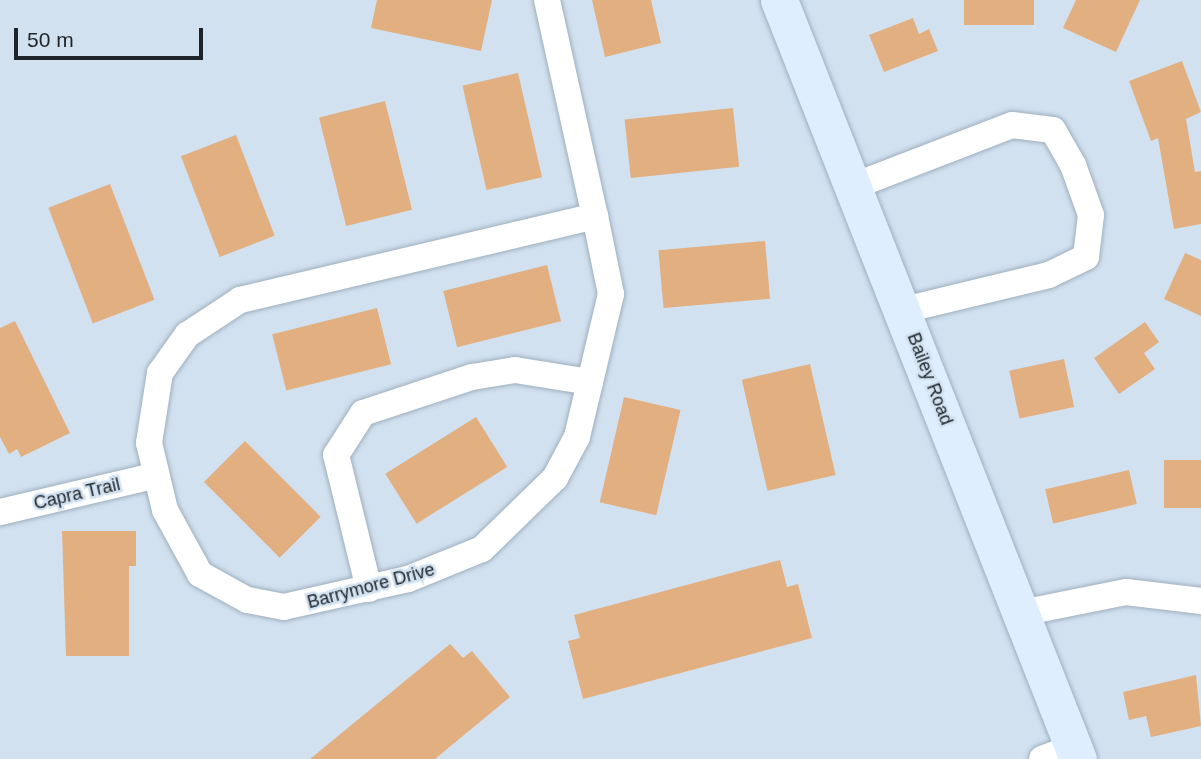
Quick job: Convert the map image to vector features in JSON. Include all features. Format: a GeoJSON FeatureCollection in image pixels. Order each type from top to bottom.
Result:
{"type":"FeatureCollection","features":[{"type":"Feature","properties":{"kind":"street","name":"Barrymore Drive"},"geometry":{"type":"LineString","coordinates":[[547,0],[595,216],[611,295],[577,437],[555,478],[511,527],[482,549],[446,566],[369,589],[284,607],[221,588],[200,574],[187,556],[154,476],[149,443],[160,373],[187,335],[222,308],[595,216]]}},
{"type":"Feature","properties":{"kind":"street","name":"Bailey Road"},"geometry":{"type":"LineString","coordinates":[[779,0],[1021,613],[1065,755]]}},
{"type":"Feature","properties":{"kind":"street"},"geometry":{"type":"LineString","coordinates":[[854,186],[1012,125],[1053,130],[1073,165],[1091,215],[1086,257],[1049,275],[903,310]]}},
{"type":"Feature","properties":{"kind":"street"},"geometry":{"type":"LineString","coordinates":[[369,589],[336,454],[363,413],[472,377],[515,370],[590,382]]}},
{"type":"Feature","properties":{"kind":"street","name":"Capra Trail"},"geometry":{"type":"LineString","coordinates":[[0,512],[154,476]]}},
{"type":"Feature","properties":{"kind":"street"},"geometry":{"type":"LineString","coordinates":[[1021,613],[1126,592],[1201,601]]}},
{"type":"Feature","properties":{"kind":"building"},"geometry":{"type":"Polygon","coordinates":[[[377,0],[492,0],[481,51],[371,28],[377,0]]]}},
{"type":"Feature","properties":{"kind":"building"},"geometry":{"type":"Polygon","coordinates":[[[592,0],[651,0],[661,43],[605,57],[592,0]]]}},
{"type":"Feature","properties":{"kind":"building"},"geometry":{"type":"Polygon","coordinates":[[[964,0],[1034,0],[1034,25],[964,25],[964,0]]]}},
{"type":"Feature","properties":{"kind":"building"},"geometry":{"type":"Polygon","coordinates":[[[1076,0],[1140,0],[1116,52],[1063,28],[1076,0]]]}},
{"type":"Feature","properties":{"kind":"building"},"geometry":{"type":"Polygon","coordinates":[[[913,18],[919,34],[929,29],[938,51],[884,72],[869,35],[913,18]]]}},
{"type":"Feature","properties":{"kind":"building"},"geometry":{"type":"Polygon","coordinates":[[[1182,61],[1201,112],[1186,119],[1195,172],[1201,171],[1201,224],[1174,229],[1158,138],[1151,141],[1129,81],[1182,61]]]}},
{"type":"Feature","properties":{"kind":"building"},"geometry":{"type":"Polygon","coordinates":[[[518,73],[542,177],[487,190],[462,86],[518,73]]]}},
{"type":"Feature","properties":{"kind":"building"},"geometry":{"type":"Polygon","coordinates":[[[385,101],[412,210],[346,226],[319,117],[385,101]]]}},
{"type":"Feature","properties":{"kind":"building"},"geometry":{"type":"Polygon","coordinates":[[[733,108],[739,167],[631,178],[625,119],[733,108]]]}},
{"type":"Feature","properties":{"kind":"building"},"geometry":{"type":"Polygon","coordinates":[[[236,135],[275,236],[220,257],[181,156],[236,135]]]}},
{"type":"Feature","properties":{"kind":"building"},"geometry":{"type":"Polygon","coordinates":[[[110,184],[154,300],[93,323],[48,208],[110,184]]]}},
{"type":"Feature","properties":{"kind":"building"},"geometry":{"type":"Polygon","coordinates":[[[765,241],[770,299],[663,308],[658,250],[765,241]]]}},
{"type":"Feature","properties":{"kind":"building"},"geometry":{"type":"Polygon","coordinates":[[[1185,253],[1201,260],[1201,316],[1164,299],[1185,253]]]}},
{"type":"Feature","properties":{"kind":"building"},"geometry":{"type":"Polygon","coordinates":[[[547,265],[561,321],[457,347],[443,291],[547,265]]]}},
{"type":"Feature","properties":{"kind":"building"},"geometry":{"type":"Polygon","coordinates":[[[377,308],[391,364],[286,390],[272,334],[377,308]]]}},
{"type":"Feature","properties":{"kind":"building"},"geometry":{"type":"Polygon","coordinates":[[[15,321],[70,433],[21,457],[17,449],[9,454],[0,437],[0,328],[15,321]]]}},
{"type":"Feature","properties":{"kind":"building"},"geometry":{"type":"Polygon","coordinates":[[[1145,322],[1159,342],[1144,353],[1155,369],[1119,394],[1094,358],[1145,322]]]}},
{"type":"Feature","properties":{"kind":"building"},"geometry":{"type":"Polygon","coordinates":[[[1064,359],[1074,407],[1019,419],[1009,371],[1064,359]]]}},
{"type":"Feature","properties":{"kind":"building"},"geometry":{"type":"Polygon","coordinates":[[[810,364],[836,475],[767,491],[742,380],[810,364]]]}},
{"type":"Feature","properties":{"kind":"building"},"geometry":{"type":"Polygon","coordinates":[[[624,397],[681,410],[656,515],[600,502],[624,397]]]}},
{"type":"Feature","properties":{"kind":"building"},"geometry":{"type":"Polygon","coordinates":[[[476,417],[507,467],[417,524],[385,474],[476,417]]]}},
{"type":"Feature","properties":{"kind":"building"},"geometry":{"type":"Polygon","coordinates":[[[245,441],[321,517],[280,558],[204,482],[245,441]]]}},
{"type":"Feature","properties":{"kind":"building"},"geometry":{"type":"Polygon","coordinates":[[[1164,460],[1201,460],[1201,508],[1164,508],[1164,460]]]}},
{"type":"Feature","properties":{"kind":"building"},"geometry":{"type":"Polygon","coordinates":[[[1129,470],[1137,504],[1053,523],[1045,489],[1129,470]]]}},
{"type":"Feature","properties":{"kind":"building"},"geometry":{"type":"Polygon","coordinates":[[[62,531],[136,531],[136,566],[129,566],[129,656],[66,656],[62,531]]]}},
{"type":"Feature","properties":{"kind":"building"},"geometry":{"type":"Polygon","coordinates":[[[780,560],[787,587],[798,584],[812,638],[583,699],[568,641],[580,638],[574,615],[780,560]]]}},
{"type":"Feature","properties":{"kind":"building"},"geometry":{"type":"Polygon","coordinates":[[[450,644],[463,658],[472,651],[510,697],[435,759],[310,759],[450,644]]]}},
{"type":"Feature","properties":{"kind":"building"},"geometry":{"type":"Polygon","coordinates":[[[1196,675],[1201,726],[1151,737],[1146,716],[1129,720],[1123,692],[1196,675]]]}}]}
